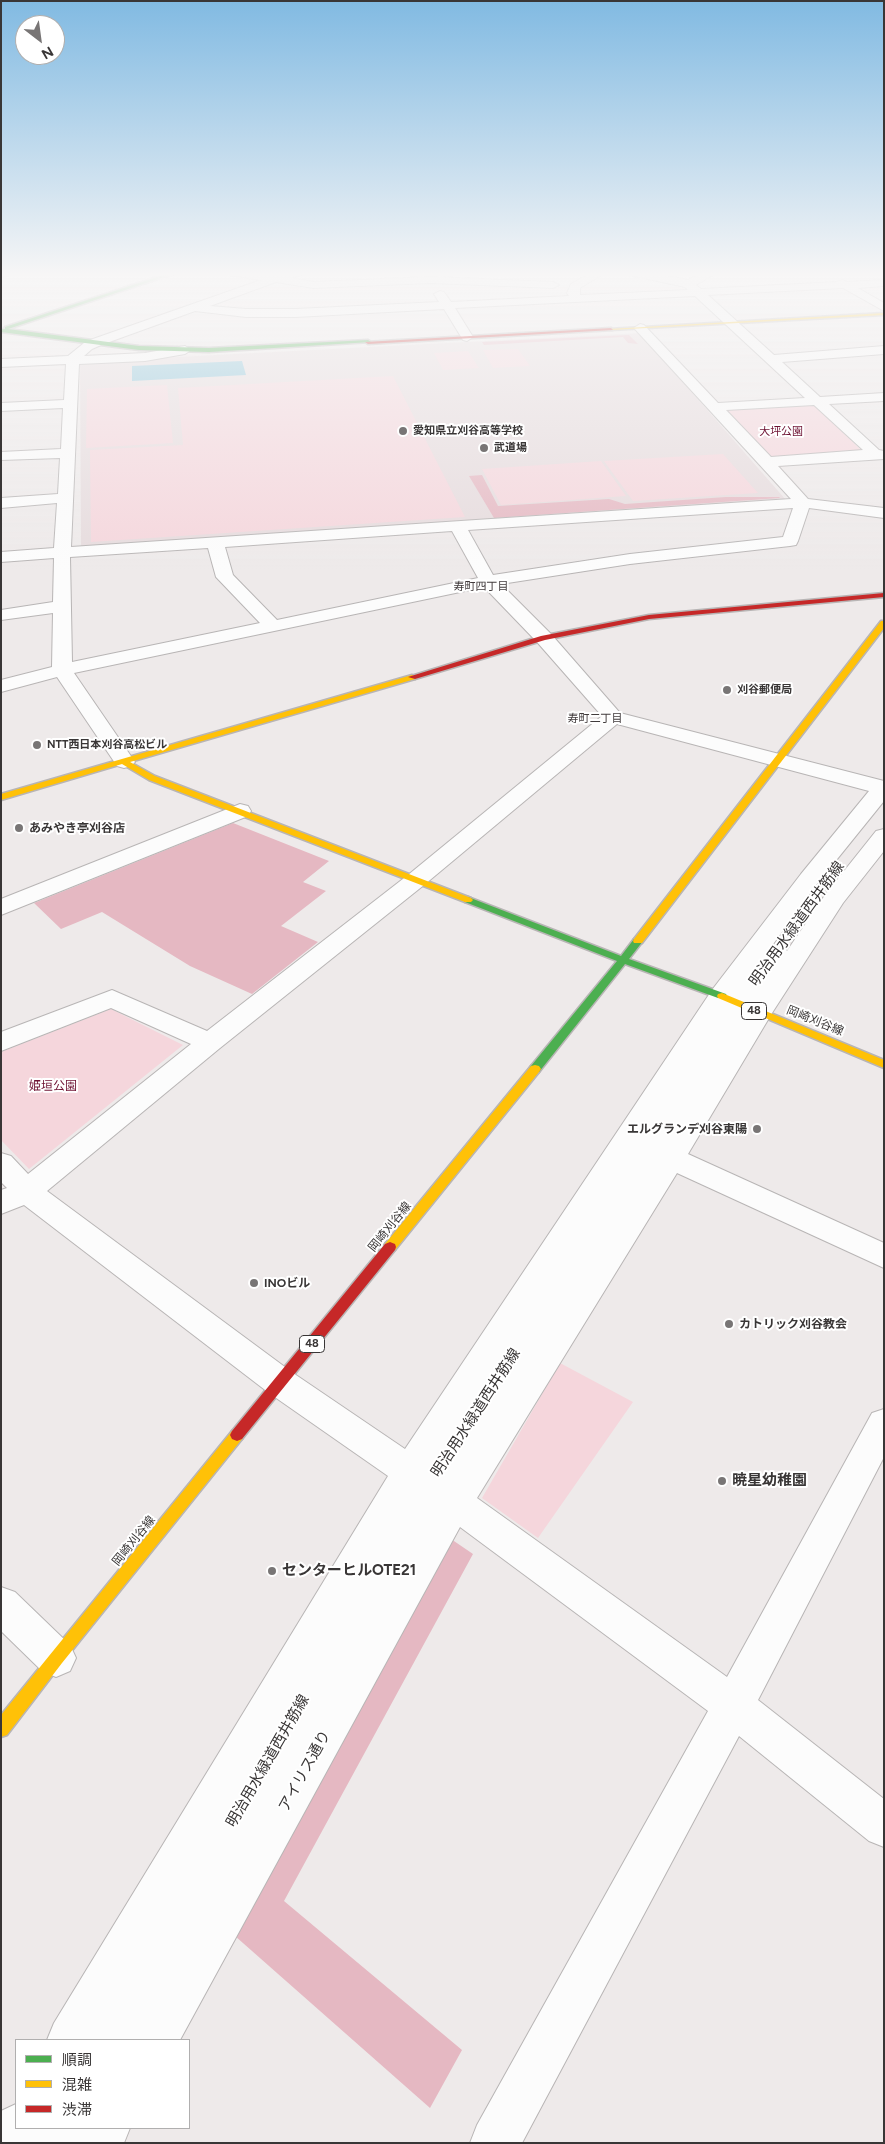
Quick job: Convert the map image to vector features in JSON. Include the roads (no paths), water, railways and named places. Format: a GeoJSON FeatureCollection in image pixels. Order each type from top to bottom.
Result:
{"type":"FeatureCollection","features":[{"type":"Feature","properties":{"kind":"street"},"geometry":{"type":"LineString","coordinates":[[72,372],[62,552],[62,670],[124,762],[152,778],[623,960],[884,623]]}},
{"type":"Feature","properties":{"kind":"street"},"geometry":{"type":"LineString","coordinates":[[682,372],[803,503]]}},
{"type":"Feature","properties":{"kind":"street"},"geometry":{"type":"LineString","coordinates":[[787,372],[880,455]]}},
{"type":"Feature","properties":{"kind":"street"},"geometry":{"type":"LineString","coordinates":[[715,407],[884,397]]}},
{"type":"Feature","properties":{"kind":"street"},"geometry":{"type":"LineString","coordinates":[[1,407],[70,404]]}},
{"type":"Feature","properties":{"kind":"street"},"geometry":{"type":"LineString","coordinates":[[1,456],[68,453]]}},
{"type":"Feature","properties":{"kind":"street"},"geometry":{"type":"LineString","coordinates":[[766,462],[880,455]]}},
{"type":"Feature","properties":{"kind":"street"},"geometry":{"type":"LineString","coordinates":[[1,503],[66,498]]}},
{"type":"Feature","properties":{"kind":"street"},"geometry":{"type":"LineString","coordinates":[[1,686],[62,670],[488,581],[630,559],[790,541],[803,503]]}},
{"type":"Feature","properties":{"kind":"street"},"geometry":{"type":"LineString","coordinates":[[1,557],[803,503],[884,513]]}},
{"type":"Feature","properties":{"kind":"street"},"geometry":{"type":"LineString","coordinates":[[73,2039],[432,1486],[740,1005],[809,878],[884,787],[613,717],[544,638],[488,581],[457,525]]}},
{"type":"Feature","properties":{"kind":"street"},"geometry":{"type":"LineString","coordinates":[[215,542],[225,577],[272,625]]}},
{"type":"Feature","properties":{"kind":"street"},"geometry":{"type":"LineString","coordinates":[[1,797],[544,638],[649,617],[884,595]]}},
{"type":"Feature","properties":{"kind":"street"},"geometry":{"type":"LineString","coordinates":[[1,615],[61,606]]}},
{"type":"Feature","properties":{"kind":"street"},"geometry":{"type":"LineString","coordinates":[[14,1197],[416,880],[613,717]]}},
{"type":"Feature","properties":{"kind":"street","name":"明治用水緑道西井筋線"},"geometry":{"type":"LineString","coordinates":[[740,1005],[824,883],[884,810]]}},
{"type":"Feature","properties":{"kind":"street"},"geometry":{"type":"LineString","coordinates":[[1,908],[240,811]]}},
{"type":"Feature","properties":{"kind":"street"},"geometry":{"type":"LineString","coordinates":[[432,1486],[671,1158],[740,1005],[833,900],[884,836]]}},
{"type":"Feature","properties":{"kind":"street","name":"岡崎刈谷線"},"geometry":{"type":"LineString","coordinates":[[1,1728],[623,960],[740,1005],[884,1064]]}},
{"type":"Feature","properties":{"kind":"street"},"geometry":{"type":"LineString","coordinates":[[1,1042],[112,998],[210,1042]]}},
{"type":"Feature","properties":{"kind":"street"},"geometry":{"type":"LineString","coordinates":[[671,1158],[884,1256]]}},
{"type":"Feature","properties":{"kind":"street"},"geometry":{"type":"LineString","coordinates":[[1,1163],[14,1197],[432,1486],[734,1706],[884,1826]]}},
{"type":"Feature","properties":{"kind":"street"},"geometry":{"type":"LineString","coordinates":[[495,2143],[734,1706],[884,1423]]}},
{"type":"Feature","properties":{"kind":"street","name":"明治用水緑道西井筋線"},"geometry":{"type":"LineString","coordinates":[[106,2039],[432,1486]]}},
{"type":"Feature","properties":{"kind":"street","name":"アイリス通り"},"geometry":{"type":"LineString","coordinates":[[155,2039],[432,1486]]}},
{"type":"Feature","properties":{"kind":"street"},"geometry":{"type":"LineString","coordinates":[[1,1605],[56,1658]]}},
{"type":"Feature","properties":{"kind":"street"},"geometry":{"type":"LineString","coordinates":[[10,2143],[18,2129]]}},
{"type":"Feature","properties":{"kind":"street"},"geometry":{"type":"LineString","coordinates":[[45,2143],[53,2129]]}},
{"type":"Feature","properties":{"kind":"street"},"geometry":{"type":"LineString","coordinates":[[97,2143],[104,2129]]}},
{"type":"Feature","properties":{"kind":"water"},"geometry":{"type":"Polygon","coordinates":[[[132,372],[245,372],[246,375],[132,381],[132,372]]]}},
{"type":"Feature","properties":{"kind":"place","name":"愛知県立刈谷高等学校"},"geometry":{"type":"Point","coordinates":[403,431]}},
{"type":"Feature","properties":{"kind":"place","name":"武道場"},"geometry":{"type":"Point","coordinates":[484,448]}},
{"type":"Feature","properties":{"kind":"place","name":"刈谷郵便局"},"geometry":{"type":"Point","coordinates":[727,690]}},
{"type":"Feature","properties":{"kind":"place","name":"NTT西日本刈谷高松ビル"},"geometry":{"type":"Point","coordinates":[37,745]}},
{"type":"Feature","properties":{"kind":"place","name":"あみやき亭刈谷店"},"geometry":{"type":"Point","coordinates":[19,828]}},
{"type":"Feature","properties":{"kind":"place","name":"エルグランデ刈谷東陽"},"geometry":{"type":"Point","coordinates":[757,1129]}},
{"type":"Feature","properties":{"kind":"place","name":"INOビル"},"geometry":{"type":"Point","coordinates":[254,1283]}},
{"type":"Feature","properties":{"kind":"place","name":"カトリック刈谷教会"},"geometry":{"type":"Point","coordinates":[729,1324]}},
{"type":"Feature","properties":{"kind":"place","name":"暁星幼稚園"},"geometry":{"type":"Point","coordinates":[722,1481]}},
{"type":"Feature","properties":{"kind":"place","name":"センターヒルOTE21"},"geometry":{"type":"Point","coordinates":[272,1571]}},
{"type":"Feature","properties":{"kind":"district","name":"寿町四丁目"},"geometry":{"type":"Point","coordinates":[481,587]}},
{"type":"Feature","properties":{"kind":"district","name":"寿町二丁目"},"geometry":{"type":"Point","coordinates":[595,719]}},
{"type":"Feature","properties":{"kind":"park label","name":"大坪公園"},"geometry":{"type":"Point","coordinates":[781,432]}},
{"type":"Feature","properties":{"kind":"park label","name":"姫垣公園"},"geometry":{"type":"Point","coordinates":[53,1086]}}]}
